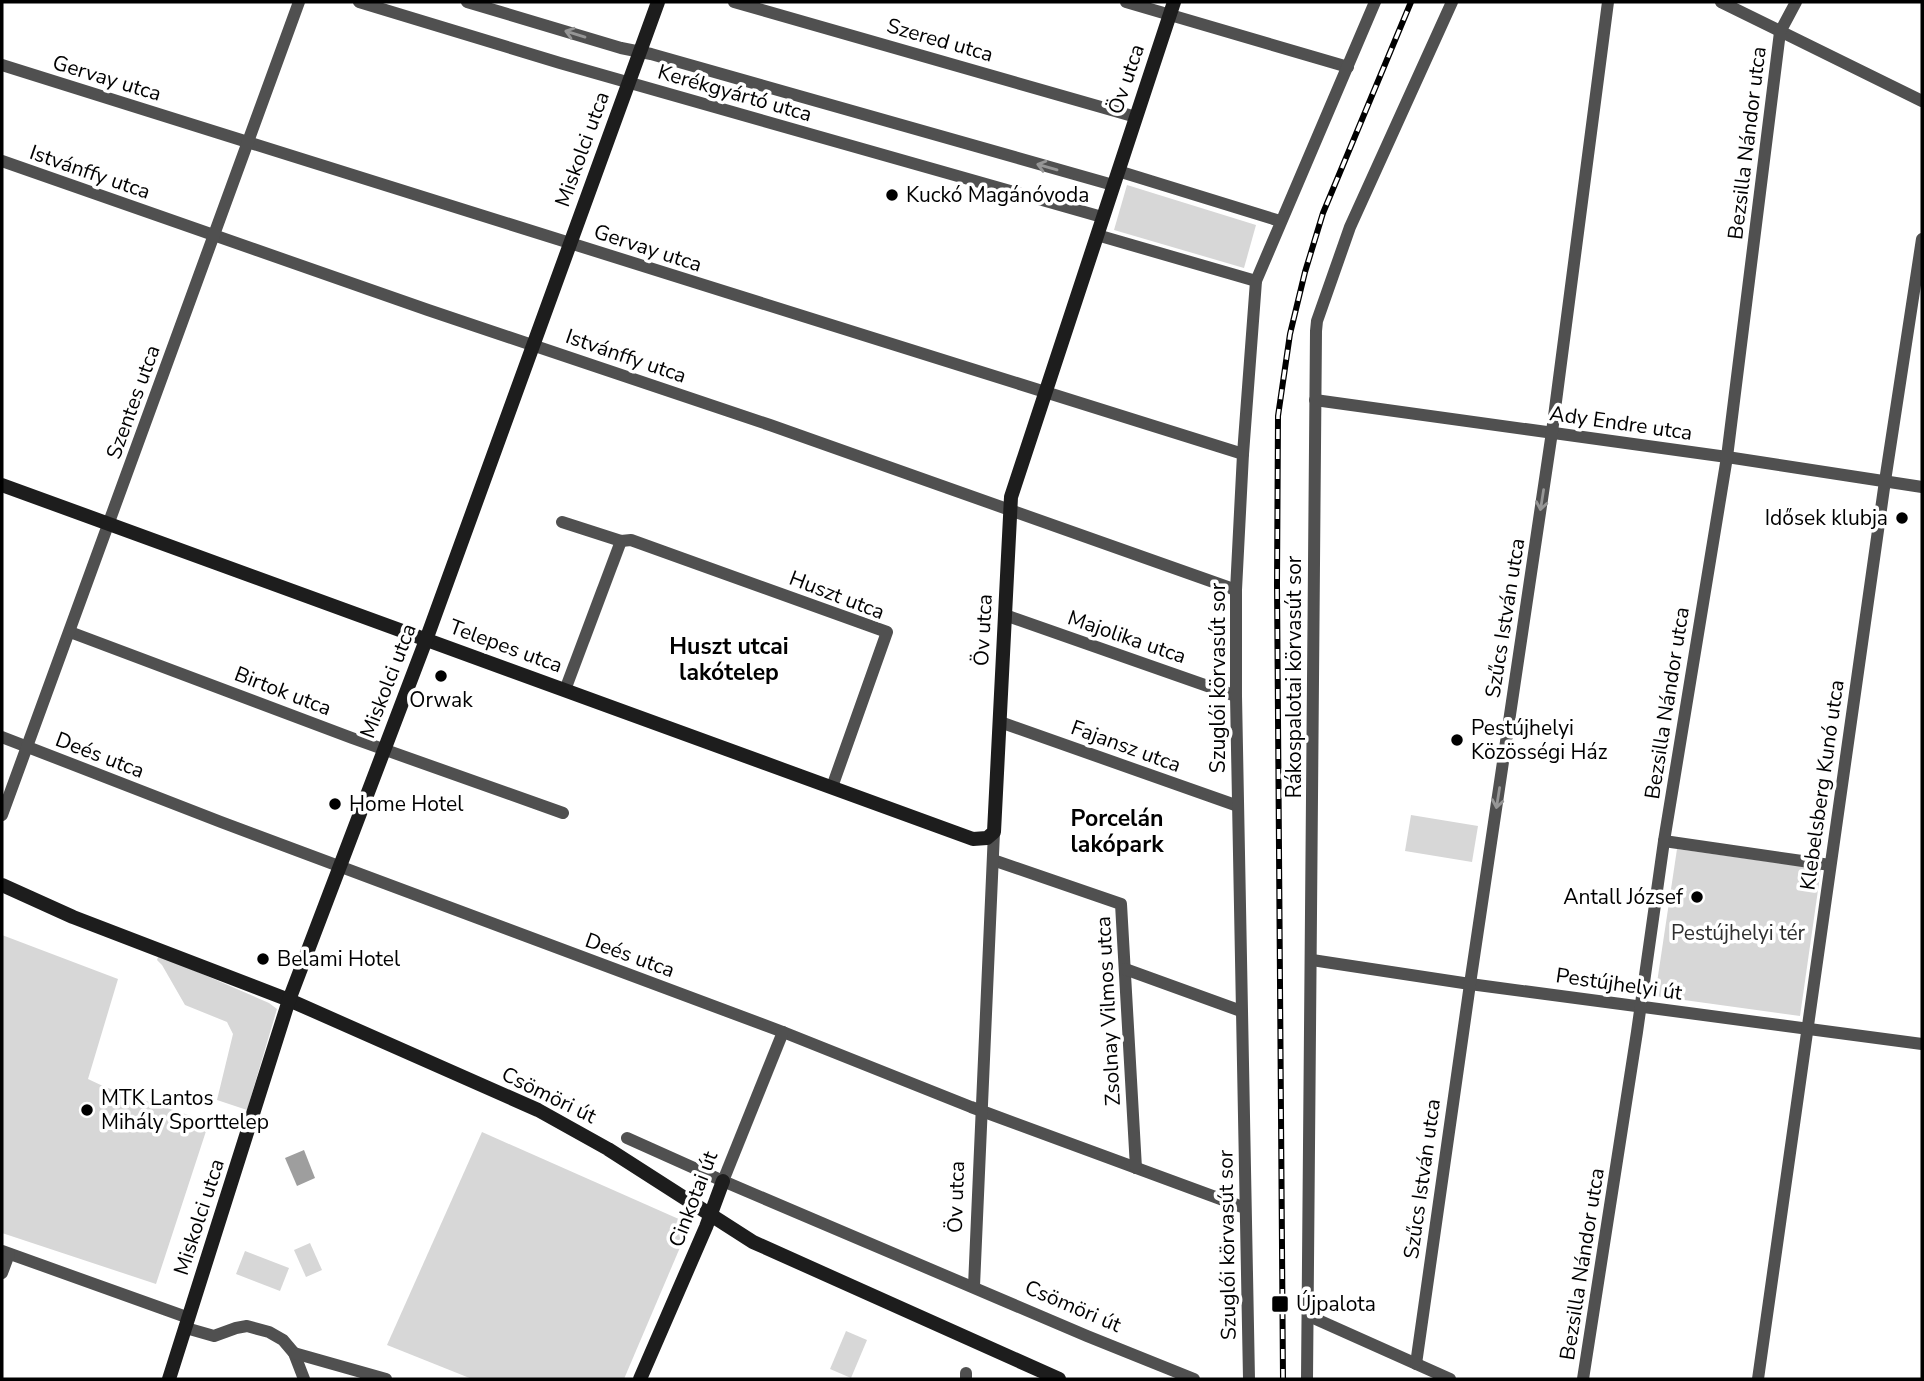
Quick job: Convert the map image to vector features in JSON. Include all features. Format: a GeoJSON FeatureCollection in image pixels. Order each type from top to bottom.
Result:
{"type":"FeatureCollection","features":[{"type":"Feature","properties":{"kind":"street","name":"Szentes utca"},"geometry":{"type":"LineString","coordinates":[[2,815],[299,2]]}},
{"type":"Feature","properties":{"kind":"street","name":"Kerékgyártó utca"},"geometry":{"type":"LineString","coordinates":[[359,2],[1102,217]]}},
{"type":"Feature","properties":{"kind":"street","name":"Kerékgyártó utca"},"geometry":{"type":"LineString","coordinates":[[467,2],[621,48],[1280,221]]}},
{"type":"Feature","properties":{"kind":"street","name":"Miskolci utca"},"geometry":{"type":"LineString","coordinates":[[169,1379],[289,1000],[426,640],[659,2]]}},
{"type":"Feature","properties":{"kind":"street","name":"Szered utca"},"geometry":{"type":"LineString","coordinates":[[734,2],[1136,117]]}},
{"type":"Feature","properties":{"kind":"street"},"geometry":{"type":"LineString","coordinates":[[1126,2],[1172,8],[1348,67]]}},
{"type":"Feature","properties":{"kind":"street","name":"Szuglói körvasút sor"},"geometry":{"type":"LineString","coordinates":[[1249,1379],[1236,590],[1256,281],[1376,2]]}},
{"type":"Feature","properties":{"kind":"street","name":"Rákospalotai körvasút sor"},"geometry":{"type":"LineString","coordinates":[[1307,1379],[1317,321],[1350,227],[1452,2]]}},
{"type":"Feature","properties":{"kind":"street","name":"Szűcs István utca"},"geometry":{"type":"LineString","coordinates":[[1416,1364],[1552,432],[1608,2]]}},
{"type":"Feature","properties":{"kind":"street"},"geometry":{"type":"LineString","coordinates":[[1721,2],[1922,101]]}},
{"type":"Feature","properties":{"kind":"street"},"geometry":{"type":"LineString","coordinates":[[1780,32],[1796,2]]}},
{"type":"Feature","properties":{"kind":"street","name":"Öv utca"},"geometry":{"type":"LineString","coordinates":[[974,1286],[980,1111],[1011,497],[1172,8]]}},
{"type":"Feature","properties":{"kind":"street","name":"Bezsilla Nándor utca"},"geometry":{"type":"LineString","coordinates":[[1583,1379],[1664,841],[1727,457],[1780,32]]}},
{"type":"Feature","properties":{"kind":"street","name":"Gervay utca"},"geometry":{"type":"LineString","coordinates":[[2,65],[1044,394],[1243,454]]}},
{"type":"Feature","properties":{"kind":"street","name":"Istvánffy utca"},"geometry":{"type":"LineString","coordinates":[[2,161],[770,425],[1236,590]]}},
{"type":"Feature","properties":{"kind":"street"},"geometry":{"type":"LineString","coordinates":[[1097,235],[1256,281]]}},
{"type":"Feature","properties":{"kind":"street","name":"Klebelsberg Kunó utca"},"geometry":{"type":"LineString","coordinates":[[1758,1379],[1885,481],[1922,239]]}},
{"type":"Feature","properties":{"kind":"street","name":"Ady Endre utca"},"geometry":{"type":"LineString","coordinates":[[1315,400],[1922,487]]}},
{"type":"Feature","properties":{"kind":"street","name":"Telepes utca"},"geometry":{"type":"LineString","coordinates":[[2,485],[973,839],[988,838],[994,832]]}},
{"type":"Feature","properties":{"kind":"street","name":"Huszt utca"},"geometry":{"type":"LineString","coordinates":[[562,522],[621,541],[631,540],[887,632],[832,788]]}},
{"type":"Feature","properties":{"kind":"street"},"geometry":{"type":"LineString","coordinates":[[565,690],[621,541]]}},
{"type":"Feature","properties":{"kind":"street","name":"Majolika utca"},"geometry":{"type":"LineString","coordinates":[[1005,615],[1236,696]]}},
{"type":"Feature","properties":{"kind":"street","name":"Birtok utca"},"geometry":{"type":"LineString","coordinates":[[70,632],[563,813]]}},
{"type":"Feature","properties":{"kind":"street","name":"Fajansz utca"},"geometry":{"type":"LineString","coordinates":[[1000,722],[1238,806]]}},
{"type":"Feature","properties":{"kind":"street","name":"Deés utca"},"geometry":{"type":"LineString","coordinates":[[2,737],[340,867],[783,1032],[980,1111],[1245,1208]]}},
{"type":"Feature","properties":{"kind":"street"},"geometry":{"type":"LineString","coordinates":[[1664,841],[1830,864]]}},
{"type":"Feature","properties":{"kind":"street","name":"Zsolnay Vilmos utca"},"geometry":{"type":"LineString","coordinates":[[993,860],[1121,904],[1136,1168]]}},
{"type":"Feature","properties":{"kind":"street","name":"Csömöri út"},"geometry":{"type":"LineString","coordinates":[[2,885],[74,917],[289,1000],[538,1110],[608,1149],[753,1242],[1059,1379]]}},
{"type":"Feature","properties":{"kind":"street","name":"Pestújhelyi út"},"geometry":{"type":"LineString","coordinates":[[1312,960],[1470,984],[1922,1044]]}},
{"type":"Feature","properties":{"kind":"street"},"geometry":{"type":"LineString","coordinates":[[1125,969],[1241,1011]]}},
{"type":"Feature","properties":{"kind":"street","name":"Cinkotai út"},"geometry":{"type":"LineString","coordinates":[[640,1379],[682,1284],[783,1032]]}},
{"type":"Feature","properties":{"kind":"street","name":"Csömöri út"},"geometry":{"type":"LineString","coordinates":[[627,1138],[1087,1336],[1194,1379]]}},
{"type":"Feature","properties":{"kind":"street"},"geometry":{"type":"LineString","coordinates":[[2,1273],[5,1252],[214,1336],[236,1328],[259,1328],[283,1340],[294,1353],[304,1379]]}},
{"type":"Feature","properties":{"kind":"street"},"geometry":{"type":"LineString","coordinates":[[1309,1316],[1450,1379]]}},
{"type":"Feature","properties":{"kind":"street"},"geometry":{"type":"LineString","coordinates":[[294,1353],[386,1379]]}},
{"type":"Feature","properties":{"kind":"green space"},"geometry":{"type":"Polygon","coordinates":[[[1127,185],[1256,225],[1244,268],[1114,230],[1127,185]]]}},
{"type":"Feature","properties":{"kind":"green space"},"geometry":{"type":"Polygon","coordinates":[[[1411,815],[1478,826],[1472,862],[1405,851],[1411,815]]]}},
{"type":"Feature","properties":{"kind":"green space","name":"Pestújhelyi tér"},"geometry":{"type":"Polygon","coordinates":[[[1677,849],[1821,869],[1800,1016],[1655,996],[1677,849]]]}},
{"type":"Feature","properties":{"kind":"green space","name":"MTK Lantos Mihály Sporttelep"},"geometry":{"type":"Polygon","coordinates":[[[2,935],[118,979],[88,1079],[209,1122],[156,1284],[2,1233],[2,935]]]}},
{"type":"Feature","properties":{"kind":"green space"},"geometry":{"type":"Polygon","coordinates":[[[158,957],[269,1003],[277,1009],[247,1110],[217,1100],[233,1034],[227,1022],[185,1005],[157,960],[158,957]]]}},
{"type":"Feature","properties":{"kind":"green space"},"geometry":{"type":"Polygon","coordinates":[[[482,1132],[690,1224],[624,1379],[472,1379],[387,1345],[482,1132]]]}},
{"type":"Feature","properties":{"kind":"green space"},"geometry":{"type":"Polygon","coordinates":[[[310,1243],[322,1270],[306,1277],[294,1250],[310,1243]]]}},
{"type":"Feature","properties":{"kind":"green space"},"geometry":{"type":"Polygon","coordinates":[[[245,1251],[289,1268],[280,1291],[236,1274],[245,1251]]]}},
{"type":"Feature","properties":{"kind":"green space"},"geometry":{"type":"Polygon","coordinates":[[[846,1331],[867,1340],[851,1378],[830,1369],[846,1331]]]}},
{"type":"Feature","properties":{"kind":"shaded area"},"geometry":{"type":"Polygon","coordinates":[[[304,1150],[315,1178],[297,1186],[285,1158],[304,1150]]]}},
{"type":"Feature","properties":{"kind":"railway"},"geometry":{"type":"LineString","coordinates":[[1283,1379],[1278,416],[1290,334],[1323,213],[1411,2]]}},
{"type":"Feature","properties":{"kind":"place","name":"Kuckó Magánóvoda"},"geometry":{"type":"Point","coordinates":[892,195]}},
{"type":"Feature","properties":{"kind":"place","name":"Idősek klubja"},"geometry":{"type":"Point","coordinates":[1902,518]}},
{"type":"Feature","properties":{"kind":"place","name":"Orwak"},"geometry":{"type":"Point","coordinates":[441,676]}},
{"type":"Feature","properties":{"kind":"place","name":"Pestújhelyi Közösségi Ház"},"geometry":{"type":"Point","coordinates":[1457,740]}},
{"type":"Feature","properties":{"kind":"place","name":"Home Hotel"},"geometry":{"type":"Point","coordinates":[335,804]}},
{"type":"Feature","properties":{"kind":"place","name":"Antall József"},"geometry":{"type":"Point","coordinates":[1697,897]}},
{"type":"Feature","properties":{"kind":"place","name":"Belami Hotel"},"geometry":{"type":"Point","coordinates":[263,959]}},
{"type":"Feature","properties":{"kind":"place","name":"MTK Lantos Mihály Sporttelep"},"geometry":{"type":"Point","coordinates":[87,1110]}},
{"type":"Feature","properties":{"kind":"place","name":"Újpalota"},"geometry":{"type":"Point","coordinates":[1280,1304]}},
{"type":"Feature","properties":{"kind":"district","name":"Huszt utcai lakótelep"},"geometry":{"type":"Point","coordinates":[729,659]}},
{"type":"Feature","properties":{"kind":"district","name":"Porcelán lakópark"},"geometry":{"type":"Point","coordinates":[1117,831]}}]}
